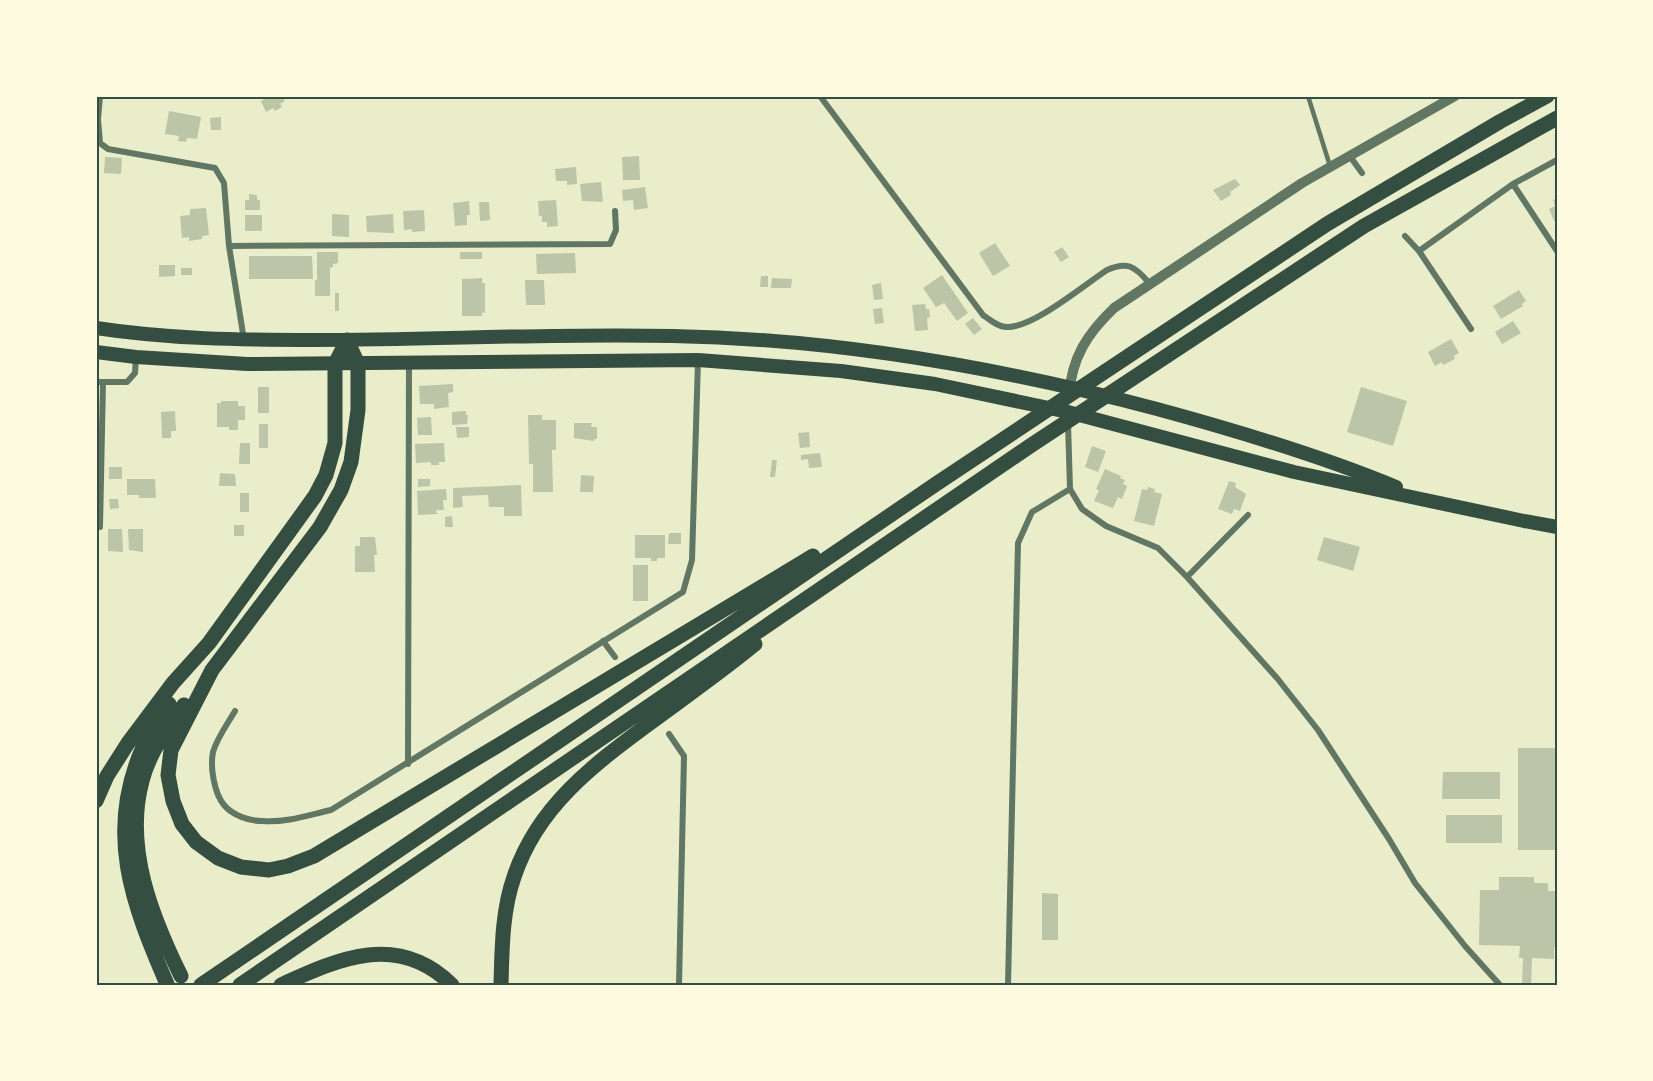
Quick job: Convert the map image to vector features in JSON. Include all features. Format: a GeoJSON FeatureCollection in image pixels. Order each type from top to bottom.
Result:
{"type":"FeatureCollection","features":[{"type":"Feature","properties":{"kind":"highway"},"geometry":{"type":"LineString","coordinates":[[201,985],[1124,358],[1327,224],[1547,96]]}},
{"type":"Feature","properties":{"kind":"highway"},"geometry":{"type":"LineString","coordinates":[[240,985],[1030,446],[1154,364],[1364,226],[1557,118]]}},
{"type":"Feature","properties":{"kind":"highway"},"geometry":{"type":"LineString","coordinates":[[96,328],[187,338],[244,340],[588,335],[675,336],[784,341],[871,351],[1070,386],[1281,445],[1350,468],[1426,500]]}},
{"type":"Feature","properties":{"kind":"highway"},"geometry":{"type":"LineString","coordinates":[[174,980],[142,926],[131,891],[125,849],[125,813],[131,777],[143,745],[208,643],[302,515],[326,475],[335,443],[335,364],[347,340]]}},
{"type":"Feature","properties":{"kind":"highway"},"geometry":{"type":"LineString","coordinates":[[174,980],[144,889],[138,849],[137,817],[141,782],[153,750],[174,719],[320,527],[341,489],[351,462],[358,410],[358,364],[347,340]]}},
{"type":"Feature","properties":{"kind":"highway"},"geometry":{"type":"LineString","coordinates":[[96,352],[136,357],[247,364],[698,360],[767,364],[935,384],[1068,412],[1294,472],[1557,527]]}},
{"type":"Feature","properties":{"kind":"highway"},"geometry":{"type":"LineString","coordinates":[[212,670],[171,750],[168,775],[173,801],[182,824],[196,842],[218,858],[241,867],[268,870],[288,866],[314,856],[936,484]]}},
{"type":"Feature","properties":{"kind":"highway"},"geometry":{"type":"LineString","coordinates":[[501,985],[502,938],[513,878],[529,842],[557,801],[591,768],[732,663],[830,583]]}},
{"type":"Feature","properties":{"kind":"highway"},"geometry":{"type":"LineString","coordinates":[[96,801],[107,776],[128,743],[173,683],[208,643]]}},
{"type":"Feature","properties":{"kind":"highway"},"geometry":{"type":"LineString","coordinates":[[281,985],[322,966],[351,957],[375,954],[399,955],[420,961],[452,985]]}},
{"type":"Feature","properties":{"kind":"street"},"geometry":{"type":"LineString","coordinates":[[100,96],[98,119],[100,143],[108,149],[215,168],[224,183],[230,246],[244,340]]}},
{"type":"Feature","properties":{"kind":"street"},"geometry":{"type":"LineString","coordinates":[[819,96],[983,315],[995,324],[1006,327],[1022,326],[1119,264],[1133,267],[1149,283]]}},
{"type":"Feature","properties":{"kind":"street"},"geometry":{"type":"LineString","coordinates":[[1455,96],[1330,166],[1149,283],[1114,308],[1097,324],[1075,361],[1070,386],[1068,412],[1070,489],[1082,509],[1106,526],[1158,548],[1187,577],[1276,678],[1318,730],[1415,883],[1465,946],[1500,985]]}},
{"type":"Feature","properties":{"kind":"street"},"geometry":{"type":"LineString","coordinates":[[1349,155],[1362,173]]}},
{"type":"Feature","properties":{"kind":"street"},"geometry":{"type":"LineString","coordinates":[[1419,251],[1513,184],[1557,160]]}},
{"type":"Feature","properties":{"kind":"street"},"geometry":{"type":"LineString","coordinates":[[1513,184],[1557,251]]}},
{"type":"Feature","properties":{"kind":"street"},"geometry":{"type":"LineString","coordinates":[[230,246],[610,244],[616,230],[615,211]]}},
{"type":"Feature","properties":{"kind":"street"},"geometry":{"type":"LineString","coordinates":[[1405,236],[1419,251],[1471,329]]}},
{"type":"Feature","properties":{"kind":"street"},"geometry":{"type":"LineString","coordinates":[[100,527],[99,382],[127,382],[135,372],[136,357]]}},
{"type":"Feature","properties":{"kind":"street"},"geometry":{"type":"LineString","coordinates":[[235,711],[214,749],[211,767],[216,788],[224,806],[240,817],[263,821],[299,818],[331,810],[683,592],[692,560],[698,360]]}},
{"type":"Feature","properties":{"kind":"street"},"geometry":{"type":"LineString","coordinates":[[408,764],[409,363]]}},
{"type":"Feature","properties":{"kind":"street"},"geometry":{"type":"LineString","coordinates":[[1008,985],[1018,543],[1032,512],[1070,489]]}},
{"type":"Feature","properties":{"kind":"street"},"geometry":{"type":"LineString","coordinates":[[1187,577],[1248,515]]}},
{"type":"Feature","properties":{"kind":"street"},"geometry":{"type":"LineString","coordinates":[[603,641],[615,657]]}},
{"type":"Feature","properties":{"kind":"street"},"geometry":{"type":"LineString","coordinates":[[669,734],[684,756],[679,985]]}},
{"type":"Feature","properties":{"kind":"lane"},"geometry":{"type":"LineString","coordinates":[[1308,96],[1330,166]]}},
{"type":"Feature","properties":{"kind":"building"},"geometry":{"type":"Polygon","coordinates":[[[270,96],[282,96],[285,101],[280,104],[282,107],[266,112],[261,101],[270,96]]]}},
{"type":"Feature","properties":{"kind":"building"},"geometry":{"type":"Polygon","coordinates":[[[169,111],[201,117],[197,139],[187,138],[186,142],[178,141],[179,136],[165,134],[169,111]]]}},
{"type":"Feature","properties":{"kind":"building"},"geometry":{"type":"Polygon","coordinates":[[[221,117],[221,130],[211,130],[210,118],[221,117]]]}},
{"type":"Feature","properties":{"kind":"building"},"geometry":{"type":"Polygon","coordinates":[[[639,156],[640,180],[623,180],[622,157],[639,156]]]}},
{"type":"Feature","properties":{"kind":"building"},"geometry":{"type":"Polygon","coordinates":[[[105,157],[122,158],[121,174],[104,173],[105,157]]]}},
{"type":"Feature","properties":{"kind":"building"},"geometry":{"type":"Polygon","coordinates":[[[576,167],[577,184],[567,185],[567,181],[556,181],[555,169],[576,167]]]}},
{"type":"Feature","properties":{"kind":"building"},"geometry":{"type":"Polygon","coordinates":[[[1235,179],[1240,185],[1230,192],[1231,195],[1221,201],[1213,190],[1235,179]]]}},
{"type":"Feature","properties":{"kind":"building"},"geometry":{"type":"Polygon","coordinates":[[[601,182],[603,202],[582,201],[580,184],[601,182]]]}},
{"type":"Feature","properties":{"kind":"building"},"geometry":{"type":"Polygon","coordinates":[[[645,187],[648,208],[634,210],[633,200],[623,201],[622,190],[645,187]]]}},
{"type":"Feature","properties":{"kind":"building"},"geometry":{"type":"Polygon","coordinates":[[[249,194],[257,195],[257,200],[260,200],[260,210],[245,210],[245,200],[249,200],[249,194]]]}},
{"type":"Feature","properties":{"kind":"building"},"geometry":{"type":"Polygon","coordinates":[[[1557,198],[1557,220],[1554,221],[1549,209],[1555,206],[1553,200],[1557,198]]]}},
{"type":"Feature","properties":{"kind":"building"},"geometry":{"type":"Polygon","coordinates":[[[556,200],[558,226],[547,227],[547,222],[542,222],[542,216],[539,216],[538,201],[556,200]]]}},
{"type":"Feature","properties":{"kind":"building"},"geometry":{"type":"Polygon","coordinates":[[[469,201],[470,215],[467,215],[467,225],[455,226],[453,203],[469,201]]]}},
{"type":"Feature","properties":{"kind":"building"},"geometry":{"type":"Polygon","coordinates":[[[479,202],[489,202],[490,220],[480,221],[479,202]]]}},
{"type":"Feature","properties":{"kind":"building"},"geometry":{"type":"Polygon","coordinates":[[[206,208],[209,235],[202,236],[202,239],[189,241],[189,237],[182,238],[180,216],[190,215],[190,209],[206,208]]]}},
{"type":"Feature","properties":{"kind":"building"},"geometry":{"type":"Polygon","coordinates":[[[424,210],[425,231],[404,230],[403,211],[424,210]]]}},
{"type":"Feature","properties":{"kind":"building"},"geometry":{"type":"Polygon","coordinates":[[[332,214],[349,215],[349,237],[332,236],[332,214]]]}},
{"type":"Feature","properties":{"kind":"building"},"geometry":{"type":"Polygon","coordinates":[[[393,214],[394,233],[367,232],[366,216],[393,214]]]}},
{"type":"Feature","properties":{"kind":"building"},"geometry":{"type":"Polygon","coordinates":[[[245,215],[262,215],[262,231],[245,231],[245,215]]]}},
{"type":"Feature","properties":{"kind":"building"},"geometry":{"type":"Polygon","coordinates":[[[995,243],[1010,266],[993,276],[979,253],[995,243]]]}},
{"type":"Feature","properties":{"kind":"building"},"geometry":{"type":"Polygon","coordinates":[[[1062,247],[1069,257],[1061,262],[1054,252],[1062,247]]]}},
{"type":"Feature","properties":{"kind":"building"},"geometry":{"type":"Polygon","coordinates":[[[317,252],[338,252],[338,263],[333,264],[330,268],[330,296],[315,296],[317,252]]]}},
{"type":"Feature","properties":{"kind":"building"},"geometry":{"type":"Polygon","coordinates":[[[460,252],[482,252],[482,259],[460,259],[460,252]]]}},
{"type":"Feature","properties":{"kind":"building"},"geometry":{"type":"Polygon","coordinates":[[[575,253],[576,273],[537,274],[536,254],[575,253]]]}},
{"type":"Feature","properties":{"kind":"building"},"geometry":{"type":"Polygon","coordinates":[[[249,256],[312,256],[313,279],[249,279],[249,256]]]}},
{"type":"Feature","properties":{"kind":"building"},"geometry":{"type":"Polygon","coordinates":[[[159,265],[175,265],[175,276],[159,277],[159,265]]]}},
{"type":"Feature","properties":{"kind":"building"},"geometry":{"type":"Polygon","coordinates":[[[181,268],[192,268],[192,275],[181,275],[181,268]]]}},
{"type":"Feature","properties":{"kind":"building"},"geometry":{"type":"Polygon","coordinates":[[[942,275],[968,313],[957,321],[944,303],[936,307],[923,288],[942,275]]]}},
{"type":"Feature","properties":{"kind":"building"},"geometry":{"type":"Polygon","coordinates":[[[761,276],[768,276],[768,287],[760,287],[761,276]]]}},
{"type":"Feature","properties":{"kind":"building"},"geometry":{"type":"Polygon","coordinates":[[[482,278],[482,283],[485,283],[485,313],[482,312],[482,316],[462,316],[462,279],[482,278]]]}},
{"type":"Feature","properties":{"kind":"building"},"geometry":{"type":"Polygon","coordinates":[[[772,278],[792,279],[791,288],[771,288],[772,278]]]}},
{"type":"Feature","properties":{"kind":"building"},"geometry":{"type":"Polygon","coordinates":[[[525,280],[544,280],[545,305],[526,305],[525,280]]]}},
{"type":"Feature","properties":{"kind":"building"},"geometry":{"type":"Polygon","coordinates":[[[881,283],[883,299],[874,300],[872,285],[881,283]]]}},
{"type":"Feature","properties":{"kind":"building"},"geometry":{"type":"Polygon","coordinates":[[[1519,290],[1526,301],[1522,304],[1523,306],[1501,319],[1493,306],[1519,290]]]}},
{"type":"Feature","properties":{"kind":"building"},"geometry":{"type":"Polygon","coordinates":[[[335,293],[339,293],[339,311],[335,311],[335,293]]]}},
{"type":"Feature","properties":{"kind":"building"},"geometry":{"type":"Polygon","coordinates":[[[925,304],[926,309],[929,309],[930,317],[927,318],[928,330],[915,331],[912,305],[925,304]]]}},
{"type":"Feature","properties":{"kind":"building"},"geometry":{"type":"Polygon","coordinates":[[[882,308],[884,323],[875,324],[873,309],[882,308]]]}},
{"type":"Feature","properties":{"kind":"building"},"geometry":{"type":"Polygon","coordinates":[[[973,318],[982,329],[974,335],[965,324],[973,318]]]}},
{"type":"Feature","properties":{"kind":"building"},"geometry":{"type":"Polygon","coordinates":[[[1513,321],[1521,333],[1502,344],[1495,332],[1513,321]]]}},
{"type":"Feature","properties":{"kind":"building"},"geometry":{"type":"Polygon","coordinates":[[[1451,339],[1459,353],[1454,356],[1455,359],[1435,366],[1428,352],[1451,339]]]}},
{"type":"Feature","properties":{"kind":"building"},"geometry":{"type":"Polygon","coordinates":[[[453,384],[453,392],[448,393],[449,407],[434,409],[434,404],[420,404],[419,386],[453,384]]]}},
{"type":"Feature","properties":{"kind":"building"},"geometry":{"type":"Polygon","coordinates":[[[258,387],[269,387],[269,413],[258,413],[258,387]]]}},
{"type":"Feature","properties":{"kind":"building"},"geometry":{"type":"Polygon","coordinates":[[[1361,387],[1407,401],[1393,446],[1347,432],[1361,387]]]}},
{"type":"Feature","properties":{"kind":"building"},"geometry":{"type":"Polygon","coordinates":[[[238,401],[238,406],[245,406],[245,420],[238,420],[238,430],[217,427],[217,403],[238,401]]]}},
{"type":"Feature","properties":{"kind":"building"},"geometry":{"type":"Polygon","coordinates":[[[175,411],[176,431],[171,431],[171,438],[162,438],[161,412],[175,411]]]}},
{"type":"Feature","properties":{"kind":"building"},"geometry":{"type":"Polygon","coordinates":[[[466,411],[467,424],[452,425],[452,412],[466,411]]]}},
{"type":"Feature","properties":{"kind":"building"},"geometry":{"type":"Polygon","coordinates":[[[528,415],[542,415],[542,420],[556,420],[556,450],[552,450],[553,492],[533,492],[533,464],[529,464],[528,415]]]}},
{"type":"Feature","properties":{"kind":"building"},"geometry":{"type":"Polygon","coordinates":[[[431,417],[432,435],[418,435],[417,418],[431,417]]]}},
{"type":"Feature","properties":{"kind":"building"},"geometry":{"type":"Polygon","coordinates":[[[574,423],[592,423],[591,427],[597,427],[597,439],[594,441],[574,438],[574,423]]]}},
{"type":"Feature","properties":{"kind":"building"},"geometry":{"type":"Polygon","coordinates":[[[259,424],[268,424],[268,448],[259,448],[259,424]]]}},
{"type":"Feature","properties":{"kind":"building"},"geometry":{"type":"Polygon","coordinates":[[[456,427],[469,427],[469,437],[457,438],[456,427]]]}},
{"type":"Feature","properties":{"kind":"building"},"geometry":{"type":"Polygon","coordinates":[[[809,432],[810,447],[800,448],[798,433],[809,432]]]}},
{"type":"Feature","properties":{"kind":"building"},"geometry":{"type":"Polygon","coordinates":[[[240,443],[250,443],[250,464],[239,464],[240,443]]]}},
{"type":"Feature","properties":{"kind":"building"},"geometry":{"type":"Polygon","coordinates":[[[444,443],[445,462],[439,462],[439,465],[431,465],[431,462],[416,463],[415,444],[444,443]]]}},
{"type":"Feature","properties":{"kind":"building"},"geometry":{"type":"Polygon","coordinates":[[[1092,446],[1106,451],[1098,472],[1085,467],[1092,446]]]}},
{"type":"Feature","properties":{"kind":"building"},"geometry":{"type":"Polygon","coordinates":[[[820,453],[822,467],[809,468],[808,459],[801,460],[801,455],[820,453]]]}},
{"type":"Feature","properties":{"kind":"building"},"geometry":{"type":"Polygon","coordinates":[[[772,460],[777,460],[775,477],[770,477],[772,460]]]}},
{"type":"Feature","properties":{"kind":"building"},"geometry":{"type":"Polygon","coordinates":[[[109,467],[122,467],[122,479],[109,479],[109,467]]]}},
{"type":"Feature","properties":{"kind":"building"},"geometry":{"type":"Polygon","coordinates":[[[1105,469],[1121,476],[1120,478],[1125,480],[1123,484],[1127,486],[1122,499],[1118,497],[1113,508],[1094,501],[1099,490],[1096,489],[1105,469]]]}},
{"type":"Feature","properties":{"kind":"building"},"geometry":{"type":"Polygon","coordinates":[[[220,473],[235,474],[236,486],[219,486],[220,473]]]}},
{"type":"Feature","properties":{"kind":"building"},"geometry":{"type":"Polygon","coordinates":[[[581,475],[594,476],[593,492],[580,492],[581,475]]]}},
{"type":"Feature","properties":{"kind":"building"},"geometry":{"type":"Polygon","coordinates":[[[127,479],[155,479],[156,498],[127,495],[127,479]]]}},
{"type":"Feature","properties":{"kind":"building"},"geometry":{"type":"Polygon","coordinates":[[[418,479],[430,479],[430,486],[418,487],[418,479]]]}},
{"type":"Feature","properties":{"kind":"building"},"geometry":{"type":"Polygon","coordinates":[[[1229,481],[1236,483],[1235,487],[1246,494],[1240,511],[1234,509],[1232,514],[1218,509],[1229,481]]]}},
{"type":"Feature","properties":{"kind":"building"},"geometry":{"type":"Polygon","coordinates":[[[521,485],[522,516],[504,516],[504,507],[489,507],[488,495],[462,496],[463,507],[453,508],[453,488],[521,485]]]}},
{"type":"Feature","properties":{"kind":"building"},"geometry":{"type":"Polygon","coordinates":[[[1148,487],[1162,494],[1154,526],[1134,521],[1142,489],[1147,490],[1148,487]]]}},
{"type":"Feature","properties":{"kind":"building"},"geometry":{"type":"Polygon","coordinates":[[[446,489],[447,500],[443,500],[444,510],[436,510],[437,514],[418,515],[417,491],[446,489]]]}},
{"type":"Feature","properties":{"kind":"building"},"geometry":{"type":"Polygon","coordinates":[[[240,493],[249,493],[249,512],[240,512],[240,493]]]}},
{"type":"Feature","properties":{"kind":"building"},"geometry":{"type":"Polygon","coordinates":[[[109,499],[118,499],[119,508],[110,509],[109,499]]]}},
{"type":"Feature","properties":{"kind":"building"},"geometry":{"type":"Polygon","coordinates":[[[452,516],[453,527],[445,527],[445,517],[452,516]]]}},
{"type":"Feature","properties":{"kind":"building"},"geometry":{"type":"Polygon","coordinates":[[[234,525],[244,525],[244,536],[234,536],[234,525]]]}},
{"type":"Feature","properties":{"kind":"building"},"geometry":{"type":"Polygon","coordinates":[[[108,529],[122,529],[123,552],[108,551],[108,529]]]}},
{"type":"Feature","properties":{"kind":"building"},"geometry":{"type":"Polygon","coordinates":[[[128,529],[143,529],[143,552],[129,550],[128,529]]]}},
{"type":"Feature","properties":{"kind":"building"},"geometry":{"type":"Polygon","coordinates":[[[669,533],[681,533],[681,544],[668,544],[669,533]]]}},
{"type":"Feature","properties":{"kind":"building"},"geometry":{"type":"Polygon","coordinates":[[[635,535],[665,535],[665,558],[651,561],[651,558],[635,558],[635,535]]]}},
{"type":"Feature","properties":{"kind":"building"},"geometry":{"type":"Polygon","coordinates":[[[360,537],[375,537],[377,555],[374,555],[375,572],[355,572],[355,546],[360,546],[360,537]]]}},
{"type":"Feature","properties":{"kind":"building"},"geometry":{"type":"Polygon","coordinates":[[[1324,537],[1360,547],[1353,571],[1317,560],[1324,537]]]}},
{"type":"Feature","properties":{"kind":"building"},"geometry":{"type":"Polygon","coordinates":[[[633,565],[648,565],[648,601],[633,601],[633,565]]]}},
{"type":"Feature","properties":{"kind":"building"},"geometry":{"type":"Polygon","coordinates":[[[1518,748],[1557,748],[1557,850],[1518,850],[1518,748]]]}},
{"type":"Feature","properties":{"kind":"building"},"geometry":{"type":"Polygon","coordinates":[[[1443,772],[1500,772],[1500,799],[1442,799],[1443,772]]]}},
{"type":"Feature","properties":{"kind":"building"},"geometry":{"type":"Polygon","coordinates":[[[1446,815],[1502,815],[1502,843],[1446,843],[1446,815]]]}},
{"type":"Feature","properties":{"kind":"building"},"geometry":{"type":"Polygon","coordinates":[[[1499,877],[1534,877],[1534,883],[1548,883],[1548,891],[1557,891],[1557,947],[1554,947],[1554,959],[1532,958],[1531,985],[1522,985],[1523,958],[1519,958],[1520,946],[1479,945],[1480,890],[1499,890],[1499,877]]]}},
{"type":"Feature","properties":{"kind":"building"},"geometry":{"type":"Polygon","coordinates":[[[1042,893],[1058,894],[1058,940],[1042,940],[1042,893]]]}}]}
